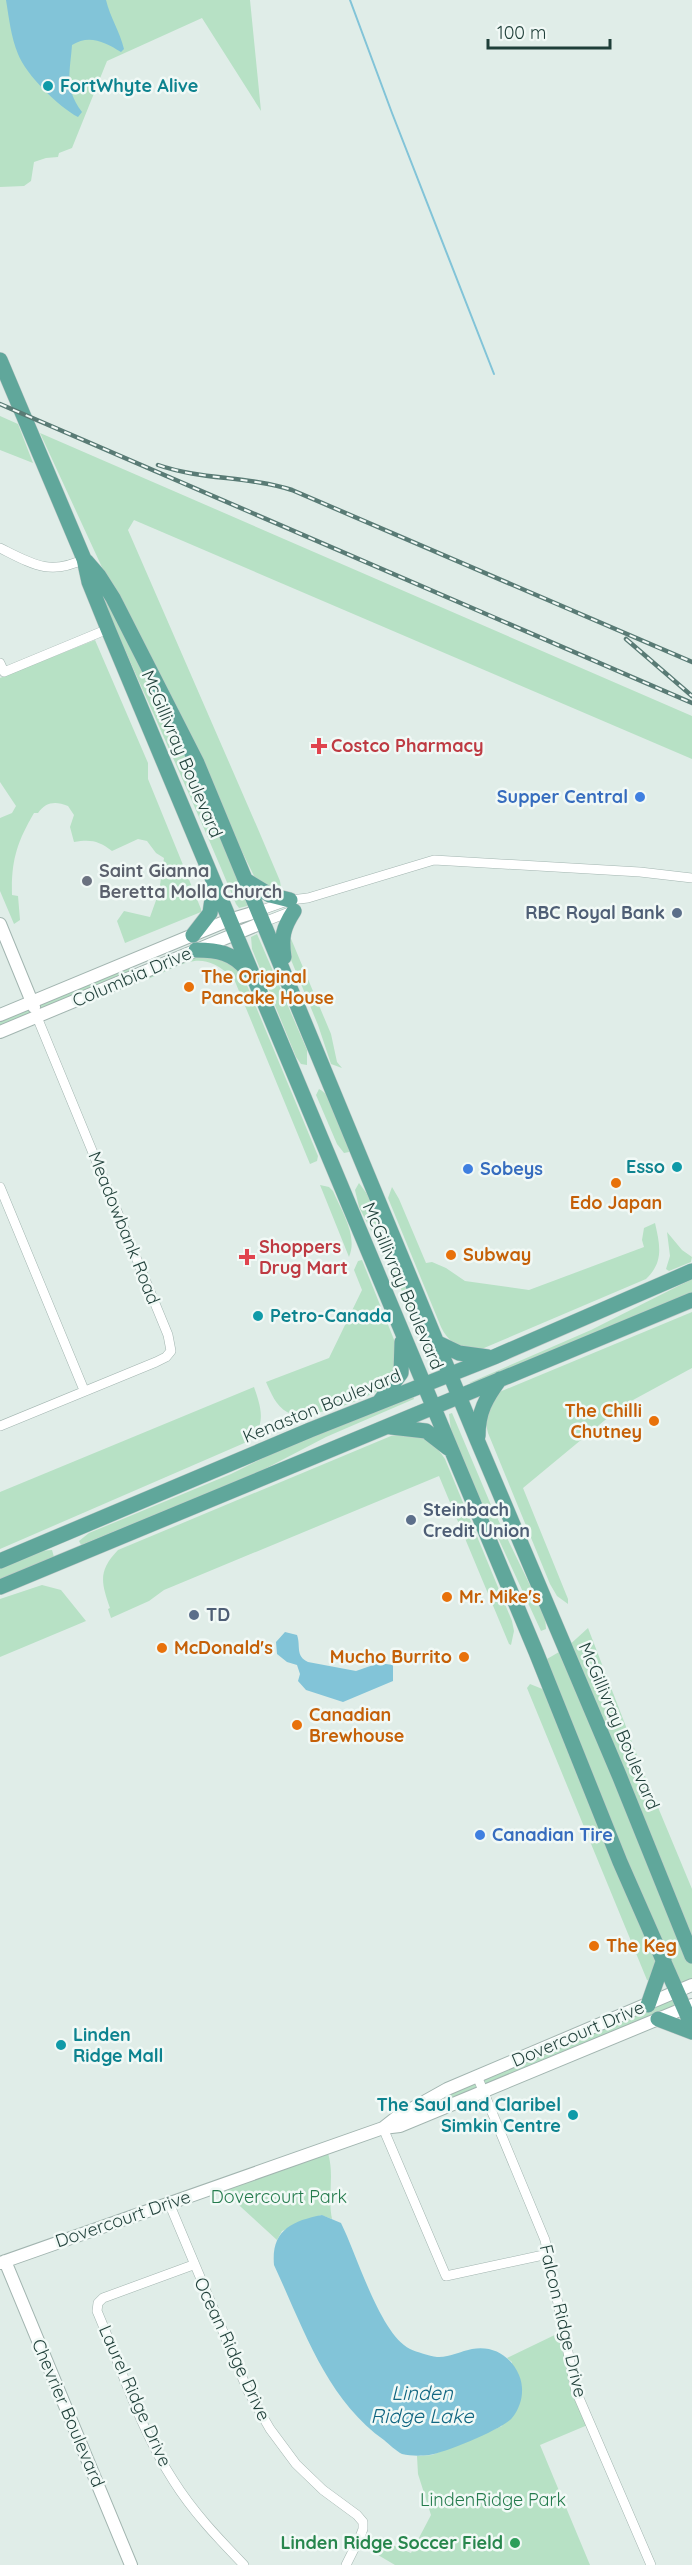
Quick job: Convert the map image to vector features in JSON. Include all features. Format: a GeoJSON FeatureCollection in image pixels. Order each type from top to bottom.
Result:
{"type":"FeatureCollection","features":[{"type":"Feature","properties":{"kind":"main road","name":"McGillivray Boulevard"},"geometry":{"type":"LineString","coordinates":[[0,360],[84,559],[89,582],[108,629],[536,1652],[618,1856],[664,1959],[685,1988],[692,2026]]}},
{"type":"Feature","properties":{"kind":"main road","name":"McGillivray Boulevard"},"geometry":{"type":"LineString","coordinates":[[84,559],[99,576],[113,598],[197,763],[478,1442],[597,1721],[691,1954]]}},
{"type":"Feature","properties":{"kind":"main road"},"geometry":{"type":"LineString","coordinates":[[246,881],[292,905],[281,938],[287,978]]}},
{"type":"Feature","properties":{"kind":"main road"},"geometry":{"type":"LineString","coordinates":[[214,882],[210,913],[195,943],[225,952],[237,959],[255,979]]}},
{"type":"Feature","properties":{"kind":"main road","name":"Kenaston Boulevard"},"geometry":{"type":"LineString","coordinates":[[0,1561],[380,1402],[494,1357],[692,1271]]}},
{"type":"Feature","properties":{"kind":"main road"},"geometry":{"type":"LineString","coordinates":[[0,1587],[692,1300]]}},
{"type":"Feature","properties":{"kind":"main road"},"geometry":{"type":"LineString","coordinates":[[380,1402],[401,1373],[403,1365],[401,1330]]}},
{"type":"Feature","properties":{"kind":"main road"},"geometry":{"type":"LineString","coordinates":[[438,1343],[459,1353],[494,1357]]}},
{"type":"Feature","properties":{"kind":"main road"},"geometry":{"type":"LineString","coordinates":[[478,1442],[478,1420],[483,1404],[501,1379]]}},
{"type":"Feature","properties":{"kind":"main road"},"geometry":{"type":"LineString","coordinates":[[388,1426],[426,1431],[451,1451]]}},
{"type":"Feature","properties":{"kind":"main road"},"geometry":{"type":"LineString","coordinates":[[648,2005],[664,1959]]}},
{"type":"Feature","properties":{"kind":"main road"},"geometry":{"type":"LineString","coordinates":[[658,2019],[692,2032]]}},
{"type":"Feature","properties":{"kind":"street"},"geometry":{"type":"LineString","coordinates":[[0,548],[30,563],[46,567],[68,567],[84,559]]}},
{"type":"Feature","properties":{"kind":"street"},"geometry":{"type":"LineString","coordinates":[[2,668],[108,629]]}},
{"type":"Feature","properties":{"kind":"street"},"geometry":{"type":"LineString","coordinates":[[261,917],[308,898],[434,860],[639,872],[692,878]]}},
{"type":"Feature","properties":{"kind":"street","name":"Columbia Drive"},"geometry":{"type":"LineString","coordinates":[[0,1032],[195,943],[261,917]]}},
{"type":"Feature","properties":{"kind":"street"},"geometry":{"type":"LineString","coordinates":[[1,930],[37,1017]]}},
{"type":"Feature","properties":{"kind":"street","name":"Columbia Drive"},"geometry":{"type":"LineString","coordinates":[[0,1015],[31,1001],[195,943]]}},
{"type":"Feature","properties":{"kind":"street","name":"Meadowbank Road"},"geometry":{"type":"LineString","coordinates":[[0,1426],[166,1357],[171,1351],[171,1343],[37,1017]]}},
{"type":"Feature","properties":{"kind":"street"},"geometry":{"type":"LineString","coordinates":[[0,1187],[84,1390]]}},
{"type":"Feature","properties":{"kind":"street","name":"Dovercourt Drive"},"geometry":{"type":"LineString","coordinates":[[383,2128],[397,2117],[447,2089],[685,1988]]}},
{"type":"Feature","properties":{"kind":"street","name":"Dovercourt Drive"},"geometry":{"type":"LineString","coordinates":[[2,2262],[383,2128],[400,2126],[689,2006]]}},
{"type":"Feature","properties":{"kind":"street","name":"Falcon Ridge Drive"},"geometry":{"type":"LineString","coordinates":[[477,2076],[545,2240],[576,2391],[651,2565]]}},
{"type":"Feature","properties":{"kind":"street"},"geometry":{"type":"LineString","coordinates":[[383,2128],[446,2276],[548,2254]]}},
{"type":"Feature","properties":{"kind":"street","name":"Ocean Ridge Drive"},"geometry":{"type":"LineString","coordinates":[[169,2203],[193,2265],[248,2391],[270,2429],[310,2477],[363,2522],[360,2537],[346,2565]]}},
{"type":"Feature","properties":{"kind":"street","name":"Chevrier Boulevard"},"geometry":{"type":"LineString","coordinates":[[2,2262],[131,2565]]}},
{"type":"Feature","properties":{"kind":"street","name":"Laurel Ridge Drive"},"geometry":{"type":"LineString","coordinates":[[193,2265],[103,2298],[98,2303],[97,2311],[165,2468],[199,2517],[244,2565]]}},
{"type":"Feature","properties":{"kind":"green space","name":"FortWhyte Alive"},"geometry":{"type":"Polygon","coordinates":[[[0,0],[250,0],[261,111],[202,18],[107,61],[72,148],[59,153],[58,157],[34,162],[31,181],[24,186],[0,187],[0,0]]]}},
{"type":"Feature","properties":{"kind":"green space"},"geometry":{"type":"Polygon","coordinates":[[[0,416],[18,424],[33,463],[0,450],[0,416]]]}},
{"type":"Feature","properties":{"kind":"green space"},"geometry":{"type":"Polygon","coordinates":[[[40,433],[692,716],[692,759],[134,520],[128,530],[280,881],[282,894],[257,882],[106,576],[40,433]]]}},
{"type":"Feature","properties":{"kind":"green space"},"geometry":{"type":"Polygon","coordinates":[[[97,577],[175,729],[247,895],[247,906],[239,908],[236,904],[94,579],[97,577]]]}},
{"type":"Feature","properties":{"kind":"green space"},"geometry":{"type":"Polygon","coordinates":[[[95,640],[148,763],[148,779],[201,909],[201,912],[125,943],[117,921],[124,911],[150,917],[159,892],[164,858],[156,853],[147,841],[138,839],[112,851],[94,842],[74,842],[70,827],[74,815],[68,806],[55,803],[34,813],[23,833],[16,852],[13,872],[12,895],[18,896],[20,920],[14,924],[0,891],[0,818],[12,813],[16,806],[0,782],[0,678],[95,640]]]}},
{"type":"Feature","properties":{"kind":"green space"},"geometry":{"type":"Polygon","coordinates":[[[257,934],[307,1050],[307,1065],[301,1064],[296,1057],[252,949],[251,937],[257,934]]]}},
{"type":"Feature","properties":{"kind":"green space"},"geometry":{"type":"Polygon","coordinates":[[[289,934],[331,1034],[337,1062],[342,1068],[331,1064],[318,1025],[289,955],[289,934]]]}},
{"type":"Feature","properties":{"kind":"green space"},"geometry":{"type":"Polygon","coordinates":[[[213,953],[239,966],[318,1156],[317,1161],[310,1164],[234,979],[212,963],[192,961],[148,979],[151,975],[192,957],[213,953]]]}},
{"type":"Feature","properties":{"kind":"green space"},"geometry":{"type":"Polygon","coordinates":[[[128,962],[134,977],[0,1032],[0,1015],[128,962]]]}},
{"type":"Feature","properties":{"kind":"green space"},"geometry":{"type":"Polygon","coordinates":[[[319,1089],[330,1099],[335,1108],[349,1152],[344,1153],[337,1144],[316,1095],[319,1089]]]}},
{"type":"Feature","properties":{"kind":"green space"},"geometry":{"type":"Polygon","coordinates":[[[359,1183],[367,1194],[420,1315],[437,1356],[437,1364],[433,1364],[402,1291],[359,1207],[355,1190],[359,1183]]]}},
{"type":"Feature","properties":{"kind":"green space"},"geometry":{"type":"Polygon","coordinates":[[[320,1185],[329,1187],[333,1191],[344,1216],[352,1241],[349,1257],[320,1185]]]}},
{"type":"Feature","properties":{"kind":"green space"},"geometry":{"type":"Polygon","coordinates":[[[392,1187],[426,1263],[432,1262],[446,1268],[465,1281],[529,1290],[644,1247],[642,1240],[644,1228],[655,1223],[659,1246],[658,1260],[652,1273],[646,1279],[484,1348],[464,1348],[448,1338],[441,1327],[388,1198],[392,1187]]]}},
{"type":"Feature","properties":{"kind":"green space"},"geometry":{"type":"Polygon","coordinates":[[[667,1232],[682,1250],[692,1257],[691,1262],[669,1271],[666,1269],[670,1256],[667,1232]]]}},
{"type":"Feature","properties":{"kind":"green space"},"geometry":{"type":"Polygon","coordinates":[[[362,1260],[397,1347],[398,1370],[382,1388],[371,1395],[320,1412],[296,1414],[287,1412],[277,1403],[266,1382],[329,1358],[362,1290],[354,1270],[358,1261],[362,1260]]]}},
{"type":"Feature","properties":{"kind":"green space"},"geometry":{"type":"Polygon","coordinates":[[[692,1279],[692,1293],[477,1382],[469,1383],[591,1330],[692,1279]]]}},
{"type":"Feature","properties":{"kind":"green space"},"geometry":{"type":"Polygon","coordinates":[[[692,1312],[692,1368],[622,1406],[523,1488],[568,1599],[568,1604],[557,1596],[550,1584],[488,1433],[485,1420],[497,1393],[692,1312]]]}},
{"type":"Feature","properties":{"kind":"green space"},"geometry":{"type":"Polygon","coordinates":[[[254,1387],[261,1416],[258,1429],[249,1441],[0,1549],[0,1492],[254,1387]]]}},
{"type":"Feature","properties":{"kind":"green space"},"geometry":{"type":"Polygon","coordinates":[[[413,1396],[414,1399],[326,1437],[259,1472],[81,1545],[79,1541],[89,1533],[231,1474],[283,1448],[413,1396]]]}},
{"type":"Feature","properties":{"kind":"green space"},"geometry":{"type":"Polygon","coordinates":[[[452,1413],[491,1505],[545,1616],[546,1629],[541,1631],[475,1488],[451,1431],[449,1414],[452,1413]]]}},
{"type":"Feature","properties":{"kind":"green space"},"geometry":{"type":"Polygon","coordinates":[[[405,1433],[428,1441],[445,1459],[512,1621],[514,1631],[511,1645],[439,1476],[164,1590],[149,1601],[111,1618],[103,1577],[107,1564],[118,1550],[391,1436],[405,1433]]]}},
{"type":"Feature","properties":{"kind":"green space"},"geometry":{"type":"Polygon","coordinates":[[[52,1550],[54,1557],[0,1579],[0,1568],[40,1551],[52,1550]]]}},
{"type":"Feature","properties":{"kind":"green space"},"geometry":{"type":"Polygon","coordinates":[[[42,1585],[61,1590],[86,1621],[0,1657],[0,1599],[42,1585]]]}},
{"type":"Feature","properties":{"kind":"green space"},"geometry":{"type":"Polygon","coordinates":[[[588,1628],[645,1776],[692,1889],[692,1985],[678,1992],[686,2008],[483,2090],[389,2122],[678,1991],[665,1960],[656,1983],[647,1980],[527,1688],[530,1684],[550,1692],[540,1663],[566,1648],[588,1628]]]}},
{"type":"Feature","properties":{"kind":"green space","name":"Dovercourt Park"},"geometry":{"type":"Polygon","coordinates":[[[326,2148],[331,2174],[332,2219],[321,2215],[282,2231],[277,2240],[218,2186],[326,2148]]]}},
{"type":"Feature","properties":{"kind":"green space","name":"LindenRidge Park"},"geometry":{"type":"Polygon","coordinates":[[[563,2331],[573,2379],[590,2424],[540,2445],[590,2565],[395,2565],[361,2545],[366,2534],[411,2553],[431,2515],[418,2474],[417,2456],[432,2455],[502,2426],[512,2362],[507,2358],[563,2331]]]}},
{"type":"Feature","properties":{"kind":"water"},"geometry":{"type":"Polygon","coordinates":[[[6,0],[106,0],[124,49],[121,52],[103,42],[91,40],[72,45],[70,88],[82,112],[78,117],[44,90],[22,62],[10,27],[6,0]]]}},
{"type":"Feature","properties":{"kind":"water"},"geometry":{"type":"Polygon","coordinates":[[[285,1632],[297,1635],[301,1657],[308,1662],[356,1671],[379,1663],[393,1665],[393,1681],[343,1702],[306,1690],[298,1681],[300,1674],[297,1665],[287,1662],[277,1654],[276,1642],[285,1632]]]}},
{"type":"Feature","properties":{"kind":"water","name":"Linden Ridge Lake"},"geometry":{"type":"Polygon","coordinates":[[[322,2215],[341,2223],[379,2311],[399,2341],[423,2354],[441,2357],[472,2349],[494,2350],[511,2362],[521,2380],[522,2392],[518,2408],[512,2418],[473,2440],[423,2456],[402,2454],[364,2423],[346,2404],[331,2383],[306,2337],[274,2265],[276,2244],[285,2230],[292,2224],[322,2215]]]}},
{"type":"Feature","properties":{"kind":"waterway"},"geometry":{"type":"LineString","coordinates":[[350,0],[494,374]]}},
{"type":"Feature","properties":{"kind":"railway"},"geometry":{"type":"LineString","coordinates":[[0,404],[692,703]]}},
{"type":"Feature","properties":{"kind":"railway"},"geometry":{"type":"LineString","coordinates":[[158,465],[174,470],[259,482],[292,490],[692,662]]}},
{"type":"Feature","properties":{"kind":"railway"},"geometry":{"type":"LineString","coordinates":[[626,639],[692,696]]}},
{"type":"Feature","properties":{"kind":"place","name":"FortWhyte Alive"},"geometry":{"type":"Point","coordinates":[48,86]}},
{"type":"Feature","properties":{"kind":"place","name":"Costco Pharmacy"},"geometry":{"type":"Point","coordinates":[319,746]}},
{"type":"Feature","properties":{"kind":"place","name":"Supper Central"},"geometry":{"type":"Point","coordinates":[640,797]}},
{"type":"Feature","properties":{"kind":"place","name":"Saint Gianna Beretta Molla Church"},"geometry":{"type":"Point","coordinates":[87,881]}},
{"type":"Feature","properties":{"kind":"place","name":"RBC Royal Bank"},"geometry":{"type":"Point","coordinates":[677,913]}},
{"type":"Feature","properties":{"kind":"place","name":"The Original Pancake House"},"geometry":{"type":"Point","coordinates":[189,987]}},
{"type":"Feature","properties":{"kind":"place","name":"Esso"},"geometry":{"type":"Point","coordinates":[677,1167]}},
{"type":"Feature","properties":{"kind":"place","name":"Sobeys"},"geometry":{"type":"Point","coordinates":[468,1169]}},
{"type":"Feature","properties":{"kind":"place","name":"Edo Japan"},"geometry":{"type":"Point","coordinates":[616,1183]}},
{"type":"Feature","properties":{"kind":"place","name":"Subway"},"geometry":{"type":"Point","coordinates":[451,1255]}},
{"type":"Feature","properties":{"kind":"place","name":"Shoppers Drug Mart"},"geometry":{"type":"Point","coordinates":[247,1257]}},
{"type":"Feature","properties":{"kind":"place","name":"Petro-Canada"},"geometry":{"type":"Point","coordinates":[258,1316]}},
{"type":"Feature","properties":{"kind":"place","name":"The Chilli Chutney"},"geometry":{"type":"Point","coordinates":[654,1421]}},
{"type":"Feature","properties":{"kind":"place","name":"Steinbach Credit Union"},"geometry":{"type":"Point","coordinates":[411,1520]}},
{"type":"Feature","properties":{"kind":"place","name":"Mr. Mike's"},"geometry":{"type":"Point","coordinates":[447,1597]}},
{"type":"Feature","properties":{"kind":"place","name":"TD"},"geometry":{"type":"Point","coordinates":[194,1615]}},
{"type":"Feature","properties":{"kind":"place","name":"McDonald's"},"geometry":{"type":"Point","coordinates":[162,1648]}},
{"type":"Feature","properties":{"kind":"place","name":"Mucho Burrito"},"geometry":{"type":"Point","coordinates":[464,1657]}},
{"type":"Feature","properties":{"kind":"place","name":"Canadian Brewhouse"},"geometry":{"type":"Point","coordinates":[297,1725]}},
{"type":"Feature","properties":{"kind":"place","name":"Canadian Tire"},"geometry":{"type":"Point","coordinates":[480,1835]}},
{"type":"Feature","properties":{"kind":"place","name":"The Keg"},"geometry":{"type":"Point","coordinates":[594,1946]}},
{"type":"Feature","properties":{"kind":"place","name":"Linden Ridge Mall"},"geometry":{"type":"Point","coordinates":[61,2045]}},
{"type":"Feature","properties":{"kind":"place","name":"The Saul and Claribel Simkin Centre"},"geometry":{"type":"Point","coordinates":[573,2115]}},
{"type":"Feature","properties":{"kind":"place","name":"Linden Ridge Soccer Field"},"geometry":{"type":"Point","coordinates":[515,2543]}}]}
